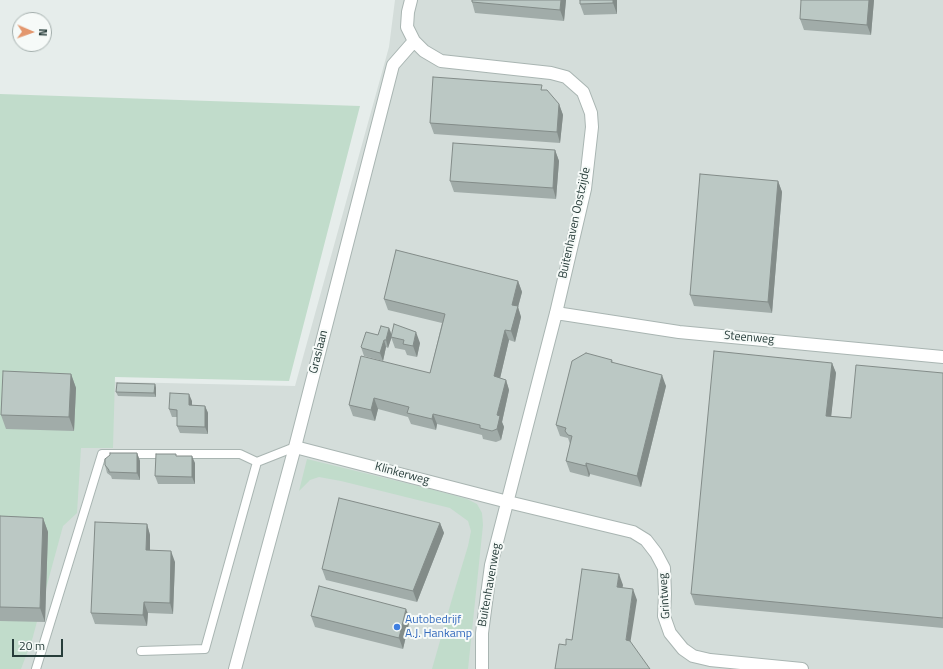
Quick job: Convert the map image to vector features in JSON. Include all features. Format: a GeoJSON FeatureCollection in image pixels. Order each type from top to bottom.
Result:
{"type":"FeatureCollection","features":[{"type":"Feature","properties":{"kind":"street","name":"Buitenhaven Oostzijde"},"geometry":{"type":"LineString","coordinates":[[411,0],[408,12],[407,27],[414,41],[424,51],[441,61],[551,73],[566,77],[583,92],[591,113],[592,127],[585,189],[556,313],[508,502]]}},
{"type":"Feature","properties":{"kind":"street","name":"Graslaan"},"geometry":{"type":"LineString","coordinates":[[235,669],[295,447],[393,65],[414,41]]}},
{"type":"Feature","properties":{"kind":"street","name":"Steenweg"},"geometry":{"type":"LineString","coordinates":[[556,313],[679,332],[943,357]]}},
{"type":"Feature","properties":{"kind":"street","name":"Klinkerweg"},"geometry":{"type":"LineString","coordinates":[[295,447],[508,502]]}},
{"type":"Feature","properties":{"kind":"street","name":"Buitenhavenweg"},"geometry":{"type":"LineString","coordinates":[[482,669],[482,633],[491,565],[508,502]]}},
{"type":"Feature","properties":{"kind":"street","name":"Grintweg"},"geometry":{"type":"LineString","coordinates":[[508,502],[633,532],[646,540],[656,553],[664,568],[666,594],[664,616],[670,633],[683,648],[693,656],[710,660],[802,669]]}},
{"type":"Feature","properties":{"kind":"lane"},"geometry":{"type":"LineString","coordinates":[[36,669],[102,454],[240,454],[257,462],[295,447]]}},
{"type":"Feature","properties":{"kind":"lane"},"geometry":{"type":"LineString","coordinates":[[141,651],[205,649],[257,462]]}},
{"type":"Feature","properties":{"kind":"shaded area"},"geometry":{"type":"Polygon","coordinates":[[[395,0],[943,0],[943,669],[0,669],[33,380],[295,386],[389,47],[395,0]]]}},
{"type":"Feature","properties":{"kind":"green space"},"geometry":{"type":"Polygon","coordinates":[[[0,94],[360,106],[289,381],[115,377],[113,448],[81,448],[77,513],[63,526],[32,640],[21,669],[0,669],[0,94]]]}},
{"type":"Feature","properties":{"kind":"green space"},"geometry":{"type":"Polygon","coordinates":[[[307,459],[430,489],[467,499],[477,504],[482,513],[483,525],[468,669],[432,669],[468,546],[471,531],[468,521],[450,508],[319,477],[310,480],[299,491],[307,459]]]}},
{"type":"Feature","properties":{"kind":"building"},"geometry":{"type":"Polygon","coordinates":[[[472,0],[561,0],[560,10],[472,2],[472,0]]]}},
{"type":"Feature","properties":{"kind":"building"},"geometry":{"type":"Polygon","coordinates":[[[580,0],[613,0],[613,3],[580,4],[580,0]]]}},
{"type":"Feature","properties":{"kind":"building"},"geometry":{"type":"Polygon","coordinates":[[[801,0],[869,0],[867,25],[800,19],[801,0]]]}},
{"type":"Feature","properties":{"kind":"building"},"geometry":{"type":"Polygon","coordinates":[[[433,77],[542,85],[541,90],[547,90],[559,104],[557,132],[430,123],[433,77]]]}},
{"type":"Feature","properties":{"kind":"building"},"geometry":{"type":"Polygon","coordinates":[[[453,143],[555,150],[553,188],[450,181],[453,143]]]}},
{"type":"Feature","properties":{"kind":"building"},"geometry":{"type":"Polygon","coordinates":[[[700,174],[778,181],[768,302],[690,295],[700,174]]]}},
{"type":"Feature","properties":{"kind":"building"},"geometry":{"type":"Polygon","coordinates":[[[396,250],[518,281],[512,305],[518,306],[511,331],[505,330],[494,376],[506,380],[497,415],[500,416],[497,429],[492,431],[480,428],[480,425],[433,414],[432,419],[407,413],[409,407],[374,398],[371,410],[349,405],[361,356],[430,373],[445,314],[384,299],[396,250]]]}},
{"type":"Feature","properties":{"kind":"building"},"geometry":{"type":"Polygon","coordinates":[[[394,324],[416,332],[413,346],[403,344],[404,340],[391,337],[394,324]]]}},
{"type":"Feature","properties":{"kind":"building"},"geometry":{"type":"Polygon","coordinates":[[[381,326],[389,328],[386,340],[384,340],[380,353],[362,348],[361,347],[366,332],[378,335],[381,326]]]}},
{"type":"Feature","properties":{"kind":"building"},"geometry":{"type":"Polygon","coordinates":[[[714,351],[832,363],[826,416],[851,418],[856,365],[943,373],[943,618],[691,594],[714,351]]]}},
{"type":"Feature","properties":{"kind":"building"},"geometry":{"type":"Polygon","coordinates":[[[586,353],[612,360],[611,362],[662,375],[637,476],[586,463],[586,466],[566,461],[572,436],[568,435],[565,431],[566,428],[556,425],[572,361],[586,353]]]}},
{"type":"Feature","properties":{"kind":"building"},"geometry":{"type":"Polygon","coordinates":[[[3,371],[71,374],[69,417],[1,415],[3,371]]]}},
{"type":"Feature","properties":{"kind":"building"},"geometry":{"type":"Polygon","coordinates":[[[117,383],[155,384],[154,393],[116,392],[117,383]]]}},
{"type":"Feature","properties":{"kind":"building"},"geometry":{"type":"Polygon","coordinates":[[[170,393],[189,394],[189,405],[205,406],[205,427],[177,426],[177,410],[169,409],[170,393]]]}},
{"type":"Feature","properties":{"kind":"building"},"geometry":{"type":"Polygon","coordinates":[[[110,453],[137,453],[137,473],[109,472],[105,465],[105,459],[110,455],[110,453]]]}},
{"type":"Feature","properties":{"kind":"building"},"geometry":{"type":"Polygon","coordinates":[[[156,454],[192,456],[192,477],[155,476],[156,454]]]}},
{"type":"Feature","properties":{"kind":"building"},"geometry":{"type":"Polygon","coordinates":[[[339,498],[440,523],[413,591],[322,569],[339,498]]]}},
{"type":"Feature","properties":{"kind":"building"},"geometry":{"type":"Polygon","coordinates":[[[0,516],[43,518],[40,608],[0,607],[0,516]]]}},
{"type":"Feature","properties":{"kind":"building"},"geometry":{"type":"Polygon","coordinates":[[[95,522],[147,524],[146,550],[171,551],[170,603],[144,602],[143,615],[91,613],[95,522]]]}},
{"type":"Feature","properties":{"kind":"building"},"geometry":{"type":"Polygon","coordinates":[[[582,569],[619,574],[617,587],[633,589],[626,640],[630,641],[650,669],[555,669],[559,644],[566,645],[566,639],[572,640],[582,569]]]}},
{"type":"Feature","properties":{"kind":"building"},"geometry":{"type":"Polygon","coordinates":[[[319,586],[406,609],[399,638],[311,616],[319,586]]]}},
{"type":"Feature","properties":{"kind":"place","name":"Autobedrijf A.J. Hankamp"},"geometry":{"type":"Point","coordinates":[397,627]}}]}
